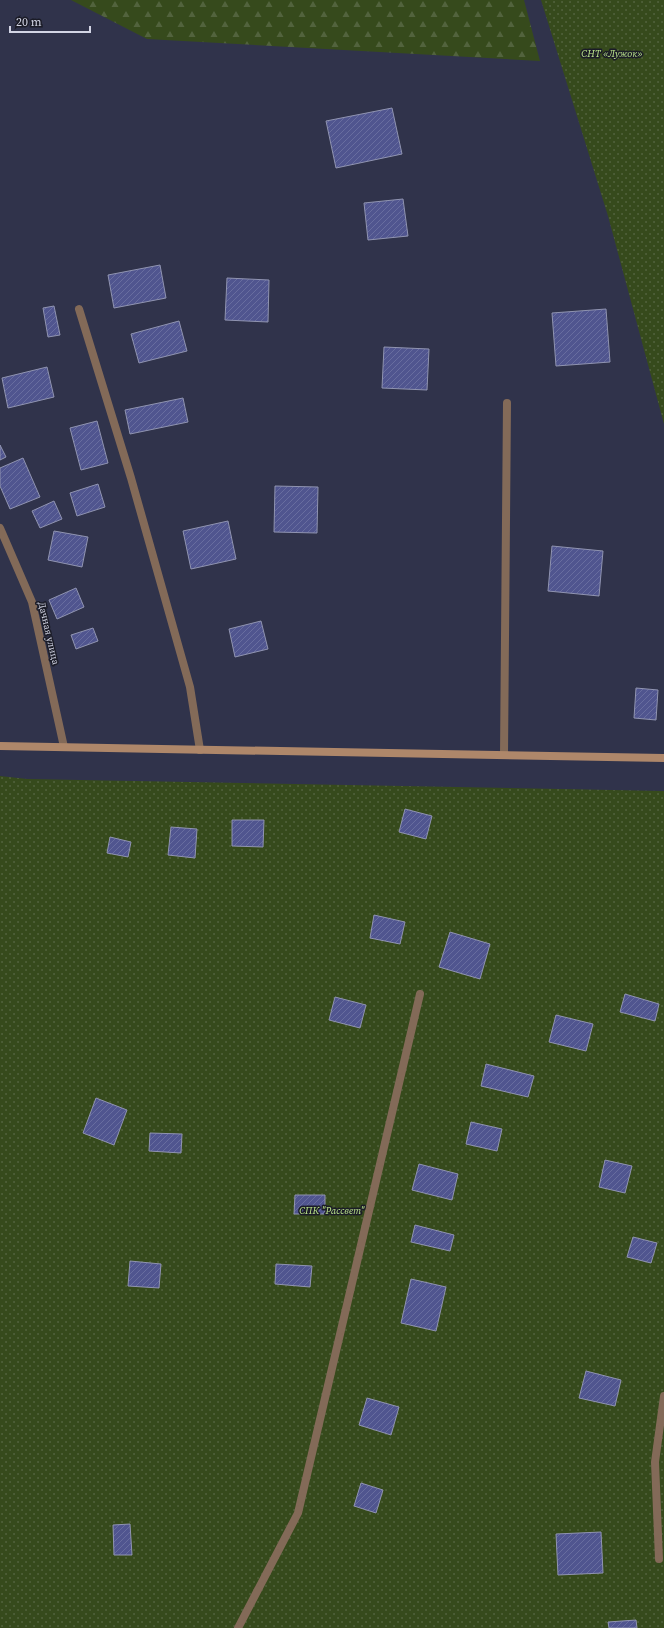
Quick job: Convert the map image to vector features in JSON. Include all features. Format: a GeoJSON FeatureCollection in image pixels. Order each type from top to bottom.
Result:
{"type":"FeatureCollection","features":[{"type":"Feature","properties":{"kind":"street"},"geometry":{"type":"LineString","coordinates":[[79,309],[131,478],[190,687],[200,750]]}},
{"type":"Feature","properties":{"kind":"street"},"geometry":{"type":"LineString","coordinates":[[504,755],[507,403]]}},
{"type":"Feature","properties":{"kind":"street","name":"Дачная улица"},"geometry":{"type":"LineString","coordinates":[[0,528],[32,602],[64,747]]}},
{"type":"Feature","properties":{"kind":"street"},"geometry":{"type":"LineString","coordinates":[[0,746],[664,758]]}},
{"type":"Feature","properties":{"kind":"street"},"geometry":{"type":"LineString","coordinates":[[238,1628],[298,1513],[420,994]]}},
{"type":"Feature","properties":{"kind":"street"},"geometry":{"type":"LineString","coordinates":[[659,1559],[656,1462],[664,1396]]}},
{"type":"Feature","properties":{"kind":"green space"},"geometry":{"type":"Polygon","coordinates":[[[71,0],[524,0],[540,61],[147,39],[71,0]]]}},
{"type":"Feature","properties":{"kind":"green space","name":"СНТ «Лужок»"},"geometry":{"type":"Polygon","coordinates":[[[541,0],[664,0],[664,424],[608,216],[541,0]]]}},
{"type":"Feature","properties":{"kind":"green space","name":"СПК \"Рассвет\""},"geometry":{"type":"Polygon","coordinates":[[[0,776],[27,779],[664,791],[664,1628],[0,1628],[0,776]]]}},
{"type":"Feature","properties":{"kind":"building"},"geometry":{"type":"Polygon","coordinates":[[[392,108],[402,154],[336,168],[326,121],[392,108]]]}},
{"type":"Feature","properties":{"kind":"building"},"geometry":{"type":"Polygon","coordinates":[[[403,199],[408,236],[368,240],[364,203],[403,199]]]}},
{"type":"Feature","properties":{"kind":"building"},"geometry":{"type":"Polygon","coordinates":[[[160,265],[166,298],[114,308],[108,275],[160,265]]]}},
{"type":"Feature","properties":{"kind":"building"},"geometry":{"type":"Polygon","coordinates":[[[227,278],[269,280],[268,322],[225,320],[227,278]]]}},
{"type":"Feature","properties":{"kind":"building"},"geometry":{"type":"Polygon","coordinates":[[[54,306],[60,335],[48,337],[43,308],[54,306]]]}},
{"type":"Feature","properties":{"kind":"building"},"geometry":{"type":"Polygon","coordinates":[[[606,309],[610,362],[556,366],[552,313],[606,309]]]}},
{"type":"Feature","properties":{"kind":"building"},"geometry":{"type":"Polygon","coordinates":[[[179,321],[187,351],[139,363],[131,334],[179,321]]]}},
{"type":"Feature","properties":{"kind":"building"},"geometry":{"type":"Polygon","coordinates":[[[384,347],[429,349],[427,390],[382,388],[384,347]]]}},
{"type":"Feature","properties":{"kind":"building"},"geometry":{"type":"Polygon","coordinates":[[[47,367],[54,397],[8,408],[2,378],[47,367]]]}},
{"type":"Feature","properties":{"kind":"building"},"geometry":{"type":"Polygon","coordinates":[[[183,398],[188,422],[130,434],[125,410],[183,398]]]}},
{"type":"Feature","properties":{"kind":"building"},"geometry":{"type":"Polygon","coordinates":[[[97,421],[108,463],[81,470],[70,428],[97,421]]]}},
{"type":"Feature","properties":{"kind":"building"},"geometry":{"type":"Polygon","coordinates":[[[0,445],[6,457],[0,460],[0,445]]]}},
{"type":"Feature","properties":{"kind":"building"},"geometry":{"type":"Polygon","coordinates":[[[23,458],[40,497],[10,509],[0,486],[0,468],[23,458]]]}},
{"type":"Feature","properties":{"kind":"building"},"geometry":{"type":"Polygon","coordinates":[[[98,484],[105,507],[77,516],[70,493],[98,484]]]}},
{"type":"Feature","properties":{"kind":"building"},"geometry":{"type":"Polygon","coordinates":[[[275,486],[318,487],[317,533],[274,532],[275,486]]]}},
{"type":"Feature","properties":{"kind":"building"},"geometry":{"type":"Polygon","coordinates":[[[54,501],[62,519],[40,528],[32,511],[54,501]]]}},
{"type":"Feature","properties":{"kind":"building"},"geometry":{"type":"Polygon","coordinates":[[[228,521],[236,559],[191,569],[183,531],[228,521]]]}},
{"type":"Feature","properties":{"kind":"building"},"geometry":{"type":"Polygon","coordinates":[[[54,531],[88,537],[82,567],[48,560],[54,531]]]}},
{"type":"Feature","properties":{"kind":"building"},"geometry":{"type":"Polygon","coordinates":[[[552,546],[603,551],[599,596],[548,591],[552,546]]]}},
{"type":"Feature","properties":{"kind":"building"},"geometry":{"type":"Polygon","coordinates":[[[76,588],[84,607],[57,619],[49,600],[76,588]]]}},
{"type":"Feature","properties":{"kind":"building"},"geometry":{"type":"Polygon","coordinates":[[[261,621],[268,649],[235,657],[229,629],[261,621]]]}},
{"type":"Feature","properties":{"kind":"building"},"geometry":{"type":"Polygon","coordinates":[[[93,628],[98,641],[76,649],[71,635],[93,628]]]}},
{"type":"Feature","properties":{"kind":"building"},"geometry":{"type":"Polygon","coordinates":[[[636,688],[658,690],[656,720],[634,718],[636,688]]]}},
{"type":"Feature","properties":{"kind":"building"},"geometry":{"type":"Polygon","coordinates":[[[405,809],[432,816],[426,839],[399,832],[405,809]]]}},
{"type":"Feature","properties":{"kind":"building"},"geometry":{"type":"Polygon","coordinates":[[[232,820],[264,820],[263,847],[232,846],[232,820]]]}},
{"type":"Feature","properties":{"kind":"building"},"geometry":{"type":"Polygon","coordinates":[[[171,827],[197,829],[195,858],[168,855],[171,827]]]}},
{"type":"Feature","properties":{"kind":"building"},"geometry":{"type":"Polygon","coordinates":[[[110,837],[131,842],[128,857],[107,853],[110,837]]]}},
{"type":"Feature","properties":{"kind":"building"},"geometry":{"type":"Polygon","coordinates":[[[374,915],[405,922],[400,944],[370,938],[374,915]]]}},
{"type":"Feature","properties":{"kind":"building"},"geometry":{"type":"Polygon","coordinates":[[[450,932],[490,944],[480,979],[439,967],[450,932]]]}},
{"type":"Feature","properties":{"kind":"building"},"geometry":{"type":"Polygon","coordinates":[[[625,994],[659,1004],[655,1021],[620,1012],[625,994]]]}},
{"type":"Feature","properties":{"kind":"building"},"geometry":{"type":"Polygon","coordinates":[[[335,997],[366,1005],[360,1028],[329,1020],[335,997]]]}},
{"type":"Feature","properties":{"kind":"building"},"geometry":{"type":"Polygon","coordinates":[[[556,1015],[593,1024],[586,1051],[549,1042],[556,1015]]]}},
{"type":"Feature","properties":{"kind":"building"},"geometry":{"type":"Polygon","coordinates":[[[486,1064],[534,1076],[528,1097],[481,1086],[486,1064]]]}},
{"type":"Feature","properties":{"kind":"building"},"geometry":{"type":"Polygon","coordinates":[[[96,1098],[127,1110],[114,1145],[83,1133],[96,1098]]]}},
{"type":"Feature","properties":{"kind":"building"},"geometry":{"type":"Polygon","coordinates":[[[471,1122],[502,1129],[497,1151],[466,1144],[471,1122]]]}},
{"type":"Feature","properties":{"kind":"building"},"geometry":{"type":"Polygon","coordinates":[[[150,1133],[182,1134],[181,1153],[149,1151],[150,1133]]]}},
{"type":"Feature","properties":{"kind":"building"},"geometry":{"type":"Polygon","coordinates":[[[605,1160],[632,1166],[625,1193],[599,1187],[605,1160]]]}},
{"type":"Feature","properties":{"kind":"building"},"geometry":{"type":"Polygon","coordinates":[[[419,1164],[458,1174],[452,1200],[412,1190],[419,1164]]]}},
{"type":"Feature","properties":{"kind":"building"},"geometry":{"type":"Polygon","coordinates":[[[295,1195],[325,1195],[325,1214],[294,1214],[295,1195]]]}},
{"type":"Feature","properties":{"kind":"building"},"geometry":{"type":"Polygon","coordinates":[[[415,1225],[454,1235],[450,1251],[411,1242],[415,1225]]]}},
{"type":"Feature","properties":{"kind":"building"},"geometry":{"type":"Polygon","coordinates":[[[633,1237],[657,1243],[651,1263],[627,1257],[633,1237]]]}},
{"type":"Feature","properties":{"kind":"building"},"geometry":{"type":"Polygon","coordinates":[[[130,1261],[161,1264],[159,1288],[128,1286],[130,1261]]]}},
{"type":"Feature","properties":{"kind":"building"},"geometry":{"type":"Polygon","coordinates":[[[276,1264],[312,1266],[310,1287],[275,1284],[276,1264]]]}},
{"type":"Feature","properties":{"kind":"building"},"geometry":{"type":"Polygon","coordinates":[[[411,1279],[446,1287],[436,1331],[401,1323],[411,1279]]]}},
{"type":"Feature","properties":{"kind":"building"},"geometry":{"type":"Polygon","coordinates":[[[586,1371],[621,1380],[615,1406],[579,1398],[586,1371]]]}},
{"type":"Feature","properties":{"kind":"building"},"geometry":{"type":"Polygon","coordinates":[[[367,1398],[399,1407],[391,1435],[359,1425],[367,1398]]]}},
{"type":"Feature","properties":{"kind":"building"},"geometry":{"type":"Polygon","coordinates":[[[361,1483],[383,1490],[376,1513],[354,1506],[361,1483]]]}},
{"type":"Feature","properties":{"kind":"building"},"geometry":{"type":"Polygon","coordinates":[[[130,1524],[132,1555],[114,1555],[113,1525],[130,1524]]]}},
{"type":"Feature","properties":{"kind":"building"},"geometry":{"type":"Polygon","coordinates":[[[601,1532],[603,1573],[558,1575],[556,1534],[601,1532]]]}},
{"type":"Feature","properties":{"kind":"building"},"geometry":{"type":"Polygon","coordinates":[[[636,1620],[637,1628],[609,1628],[608,1622],[636,1620]]]}}]}
